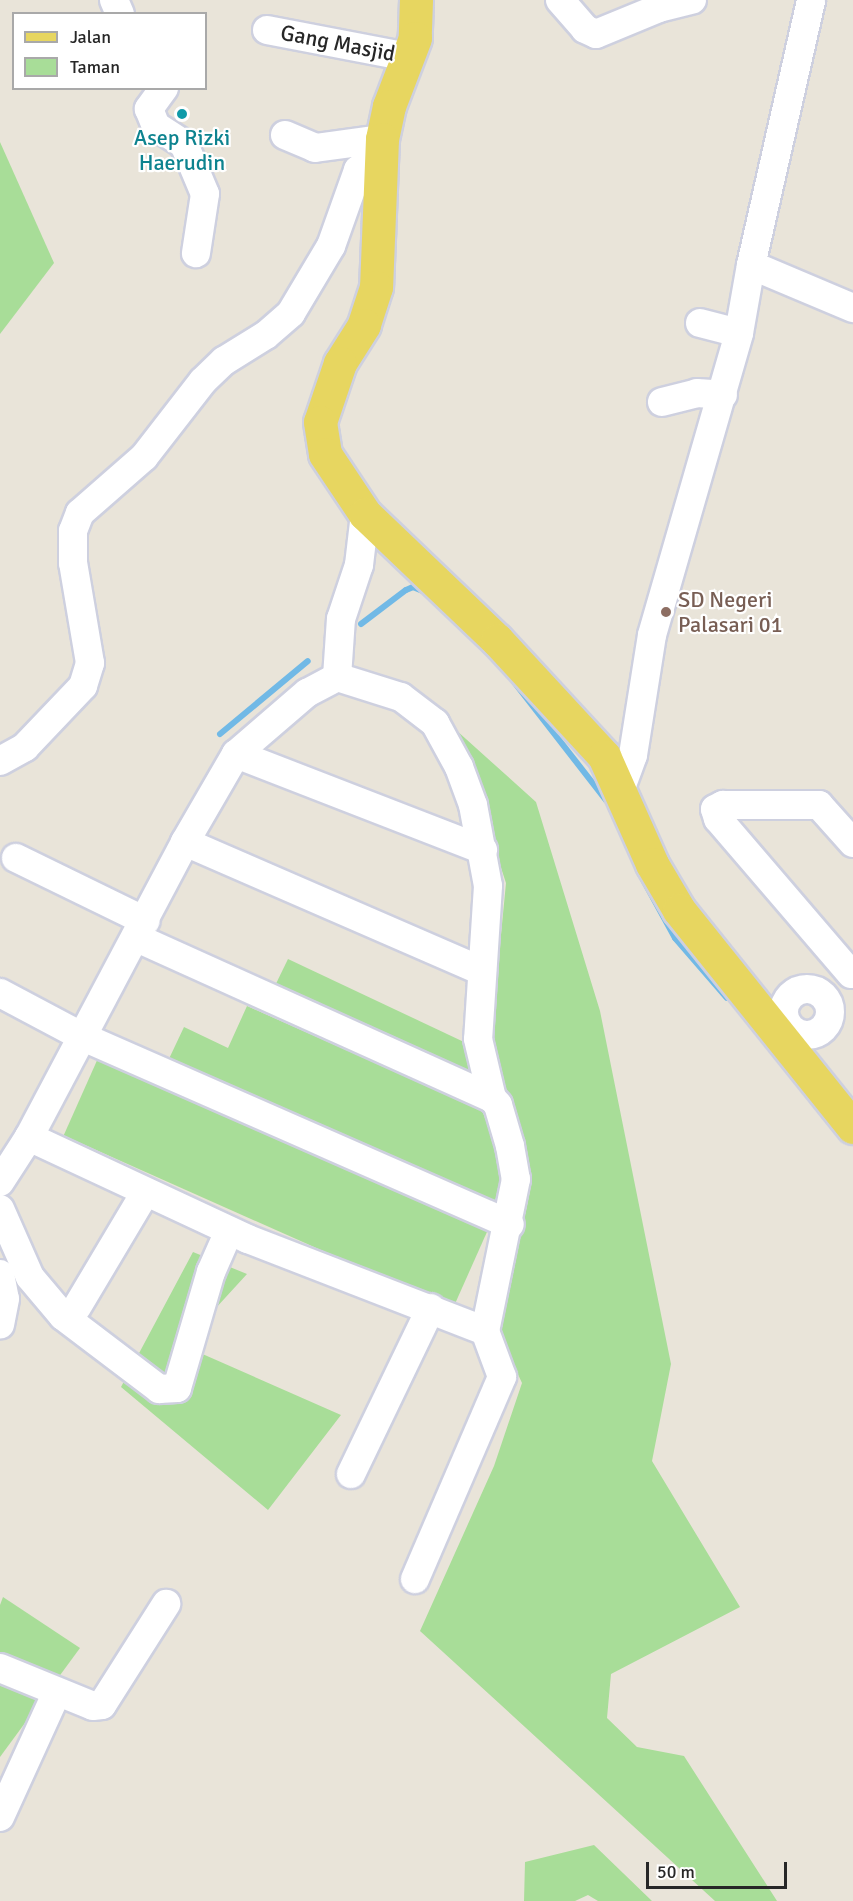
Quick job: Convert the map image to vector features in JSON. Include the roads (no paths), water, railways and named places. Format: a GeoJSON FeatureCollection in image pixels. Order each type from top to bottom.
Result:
{"type":"FeatureCollection","features":[{"type":"Feature","properties":{"kind":"main road"},"geometry":{"type":"LineString","coordinates":[[416,0],[415,38],[389,106],[381,146],[381,256],[376,287],[364,325],[340,363],[320,422],[325,454],[364,514],[497,640],[604,756],[621,788],[652,864],[679,910],[784,1029],[853,1127]]}},
{"type":"Feature","properties":{"kind":"street"},"geometry":{"type":"LineString","coordinates":[[561,0],[585,29],[596,34],[659,8],[692,0]]}},
{"type":"Feature","properties":{"kind":"street"},"geometry":{"type":"LineString","coordinates":[[621,788],[633,755],[652,635],[739,333],[751,265],[811,0]]}},
{"type":"Feature","properties":{"kind":"street","name":"Gang Masjid"},"geometry":{"type":"LineString","coordinates":[[267,30],[409,57]]}},
{"type":"Feature","properties":{"kind":"street"},"geometry":{"type":"LineString","coordinates":[[163,90],[149,109],[156,126],[184,144],[205,194],[196,253]]}},
{"type":"Feature","properties":{"kind":"street"},"geometry":{"type":"LineString","coordinates":[[285,135],[315,148],[381,146]]}},
{"type":"Feature","properties":{"kind":"street"},"geometry":{"type":"LineString","coordinates":[[0,761],[25,747],[83,686],[90,663],[72,563],[73,531],[80,513],[144,457],[204,381],[224,361],[266,335],[291,313],[331,246],[358,170],[381,146]]}},
{"type":"Feature","properties":{"kind":"street"},"geometry":{"type":"LineString","coordinates":[[751,265],[853,308]]}},
{"type":"Feature","properties":{"kind":"street"},"geometry":{"type":"LineString","coordinates":[[700,323],[739,333]]}},
{"type":"Feature","properties":{"kind":"street"},"geometry":{"type":"LineString","coordinates":[[662,402],[697,393],[723,394]]}},
{"type":"Feature","properties":{"kind":"street"},"geometry":{"type":"LineString","coordinates":[[337,677],[341,620],[359,565],[364,514]]}},
{"type":"Feature","properties":{"kind":"street"},"geometry":{"type":"LineString","coordinates":[[0,1182],[29,1137],[141,930],[184,842],[236,754],[307,693],[337,677],[401,697],[435,723],[459,767],[473,804],[488,886],[478,1039],[492,1098]]}},
{"type":"Feature","properties":{"kind":"street"},"geometry":{"type":"LineString","coordinates":[[236,754],[483,850]]}},
{"type":"Feature","properties":{"kind":"street"},"geometry":{"type":"LineString","coordinates":[[784,1029],[807,1035],[820,1030],[830,1012],[825,998],[852,973],[718,819],[715,809],[723,805],[819,805],[853,843]]}},
{"type":"Feature","properties":{"kind":"street"},"geometry":{"type":"LineString","coordinates":[[184,842],[482,971]]}},
{"type":"Feature","properties":{"kind":"street"},"geometry":{"type":"LineString","coordinates":[[16,858],[141,930],[492,1098],[498,1105],[510,1146],[516,1179],[510,1224],[485,1331],[502,1377],[415,1579]]}},
{"type":"Feature","properties":{"kind":"street"},"geometry":{"type":"LineString","coordinates":[[0,993],[83,1036],[510,1224]]}},
{"type":"Feature","properties":{"kind":"street"},"geometry":{"type":"LineString","coordinates":[[29,1137],[229,1231],[485,1331]]}},
{"type":"Feature","properties":{"kind":"street"},"geometry":{"type":"LineString","coordinates":[[77,1307],[145,1193]]}},
{"type":"Feature","properties":{"kind":"street"},"geometry":{"type":"LineString","coordinates":[[0,1209],[30,1277],[63,1316],[113,1350],[159,1389],[177,1388],[211,1272],[229,1231]]}},
{"type":"Feature","properties":{"kind":"street"},"geometry":{"type":"LineString","coordinates":[[351,1474],[431,1308]]}},
{"type":"Feature","properties":{"kind":"street"},"geometry":{"type":"LineString","coordinates":[[0,1668],[93,1706],[106,1703],[166,1604]]}},
{"type":"Feature","properties":{"kind":"street"},"geometry":{"type":"LineString","coordinates":[[0,1816],[57,1692]]}},
{"type":"Feature","properties":{"kind":"waterway"},"geometry":{"type":"LineString","coordinates":[[361,624],[406,590],[413,587],[425,592]]}},
{"type":"Feature","properties":{"kind":"waterway"},"geometry":{"type":"LineString","coordinates":[[220,734],[308,661]]}},
{"type":"Feature","properties":{"kind":"waterway"},"geometry":{"type":"LineString","coordinates":[[514,682],[606,800]]}},
{"type":"Feature","properties":{"kind":"waterway"},"geometry":{"type":"LineString","coordinates":[[640,874],[675,938],[727,998]]}},
{"type":"Feature","properties":{"kind":"place","name":"Asep Rizki Haerudin"},"geometry":{"type":"Point","coordinates":[182,114]}},
{"type":"Feature","properties":{"kind":"place","name":"SD Negeri Palasari 01"},"geometry":{"type":"Point","coordinates":[666,612]}}]}
